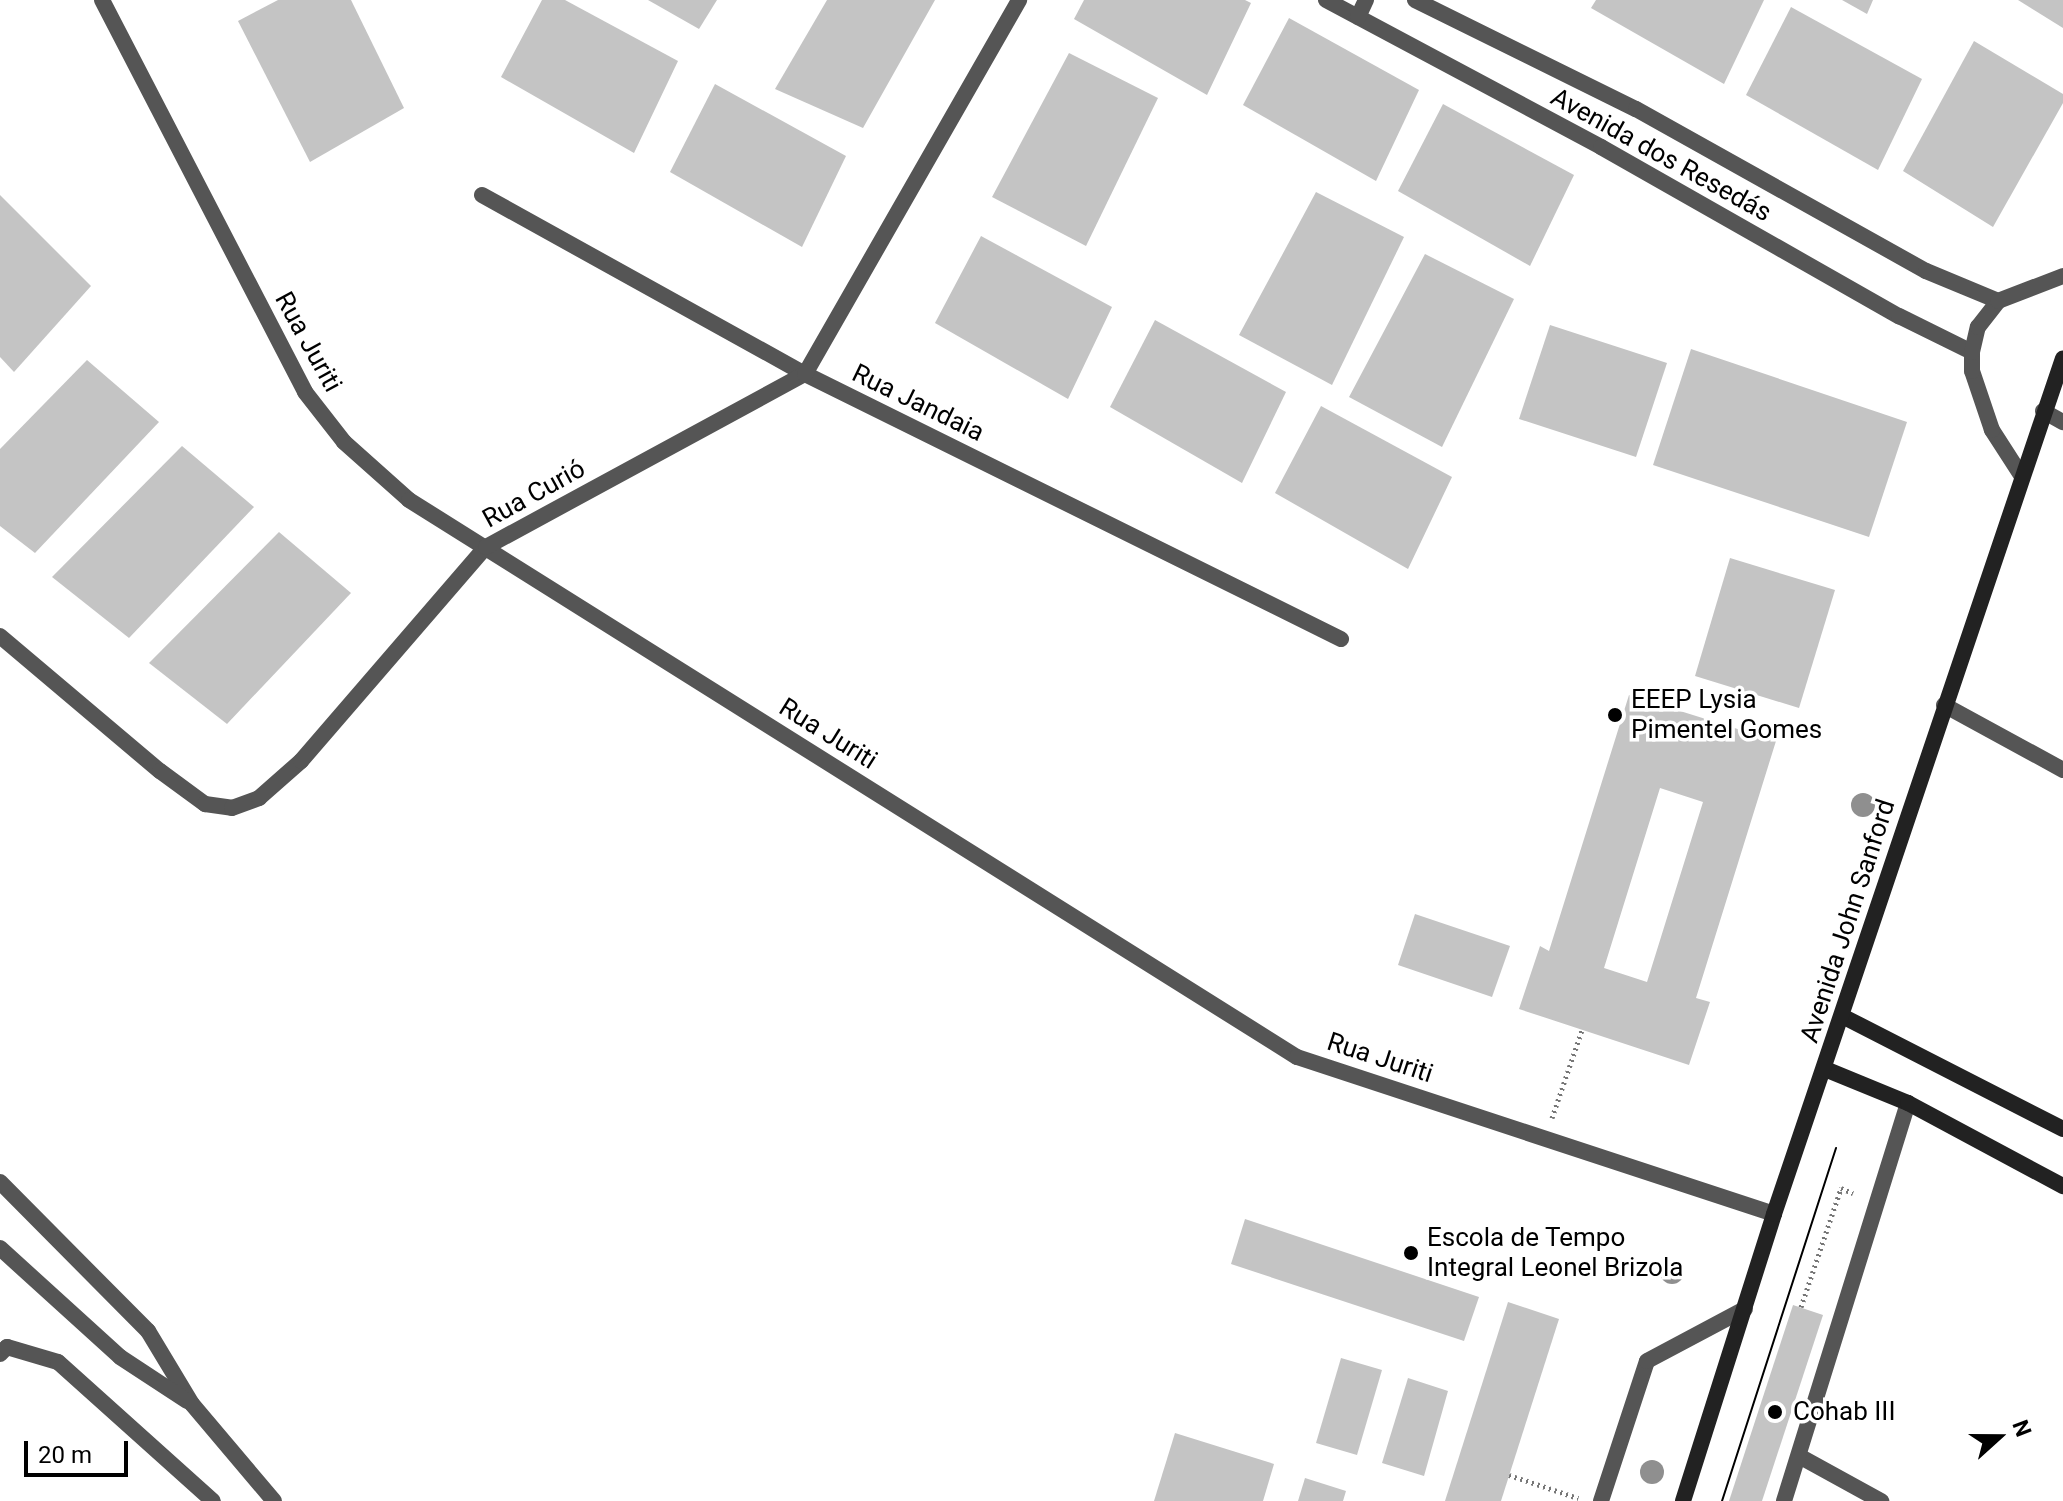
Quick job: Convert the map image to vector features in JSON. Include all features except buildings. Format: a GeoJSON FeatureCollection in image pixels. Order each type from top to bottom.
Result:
{"type":"FeatureCollection","features":[{"type":"Feature","properties":{"kind":"main road","name":"Avenida John Sanford"},"geometry":{"type":"LineString","coordinates":[[1683,1501],[1774,1214],[2063,358]]}},
{"type":"Feature","properties":{"kind":"main road"},"geometry":{"type":"LineString","coordinates":[[1842,1016],[2063,1129]]}},
{"type":"Feature","properties":{"kind":"main road"},"geometry":{"type":"LineString","coordinates":[[1825,1069],[1908,1103],[2063,1186]]}},
{"type":"Feature","properties":{"kind":"street","name":"Rua Juriti"},"geometry":{"type":"LineString","coordinates":[[102,0],[305,392],[344,442],[409,500],[1297,1057],[1774,1214]]}},
{"type":"Feature","properties":{"kind":"street"},"geometry":{"type":"LineString","coordinates":[[805,374],[1019,0]]}},
{"type":"Feature","properties":{"kind":"street","name":"Avenida dos Resedás"},"geometry":{"type":"LineString","coordinates":[[1326,0],[1601,147],[1899,316],[1972,352]]}},
{"type":"Feature","properties":{"kind":"street"},"geometry":{"type":"LineString","coordinates":[[1358,17],[1366,0]]}},
{"type":"Feature","properties":{"kind":"street","name":"Avenida dos Resedás"},"geometry":{"type":"LineString","coordinates":[[1415,0],[1636,109],[1926,271],[1998,301]]}},
{"type":"Feature","properties":{"kind":"street","name":"Rua Jandaia"},"geometry":{"type":"LineString","coordinates":[[482,195],[805,374],[1341,639]]}},
{"type":"Feature","properties":{"kind":"street"},"geometry":{"type":"LineString","coordinates":[[2021,475],[1992,430],[1972,371],[1972,352],[1978,327],[1998,301],[2063,276]]}},
{"type":"Feature","properties":{"kind":"street","name":"Rua Curió"},"geometry":{"type":"LineString","coordinates":[[0,636],[160,771],[205,804],[232,808],[259,798],[301,761],[486,547],[805,374]]}},
{"type":"Feature","properties":{"kind":"street"},"geometry":{"type":"LineString","coordinates":[[2043,411],[2063,422]]}},
{"type":"Feature","properties":{"kind":"street"},"geometry":{"type":"LineString","coordinates":[[1944,705],[2063,770]]}},
{"type":"Feature","properties":{"kind":"street"},"geometry":{"type":"LineString","coordinates":[[1784,1501],[1908,1103]]}},
{"type":"Feature","properties":{"kind":"street"},"geometry":{"type":"LineString","coordinates":[[0,1182],[148,1331],[192,1404],[274,1501]]}},
{"type":"Feature","properties":{"kind":"street"},"geometry":{"type":"LineString","coordinates":[[0,1248],[120,1357],[192,1404]]}},
{"type":"Feature","properties":{"kind":"street"},"geometry":{"type":"LineString","coordinates":[[1601,1501],[1647,1361],[1745,1309]]}},
{"type":"Feature","properties":{"kind":"street"},"geometry":{"type":"LineString","coordinates":[[0,1354],[7,1347],[58,1362],[213,1501]]}},
{"type":"Feature","properties":{"kind":"street"},"geometry":{"type":"LineString","coordinates":[[1799,1456],[1881,1501]]}},
{"type":"Feature","properties":{"kind":"path"},"geometry":{"type":"LineString","coordinates":[[1546,1138],[1582,1030]]}},
{"type":"Feature","properties":{"kind":"path"},"geometry":{"type":"LineString","coordinates":[[1801,1307],[1841,1188],[1855,1193]]}},
{"type":"Feature","properties":{"kind":"path"},"geometry":{"type":"LineString","coordinates":[[1509,1475],[1586,1501]]}},
{"type":"Feature","properties":{"kind":"tram line"},"geometry":{"type":"LineString","coordinates":[[1722,1501],[1836,1148]]}},
{"type":"Feature","properties":{"kind":"place","name":"EEEP Lysia Pimentel Gomes"},"geometry":{"type":"Point","coordinates":[1615,715]}},
{"type":"Feature","properties":{"kind":"place","name":"Escola de Tempo Integral Leonel Brizola"},"geometry":{"type":"Point","coordinates":[1411,1253]}},
{"type":"Feature","properties":{"kind":"place","name":"Cohab III"},"geometry":{"type":"Point","coordinates":[1775,1412]}}]}
